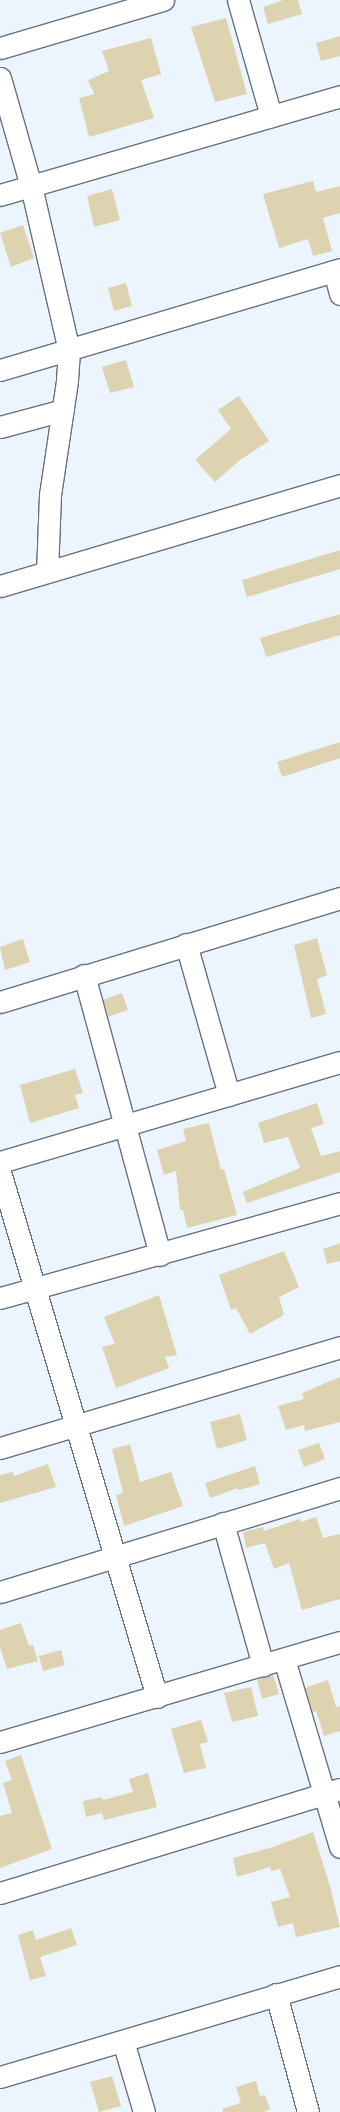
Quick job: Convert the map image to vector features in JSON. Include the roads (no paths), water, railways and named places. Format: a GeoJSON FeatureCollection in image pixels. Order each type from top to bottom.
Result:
{"type":"FeatureCollection","features":[{"type":"Feature","properties":{"kind":"street"},"geometry":{"type":"LineString","coordinates":[[0,48],[163,0]]}},
{"type":"Feature","properties":{"kind":"street"},"geometry":{"type":"LineString","coordinates":[[238,0],[271,116]]}},
{"type":"Feature","properties":{"kind":"street"},"geometry":{"type":"LineString","coordinates":[[0,78],[31,186],[69,351],[63,410],[50,495],[47,572]]}},
{"type":"Feature","properties":{"kind":"street"},"geometry":{"type":"LineString","coordinates":[[0,195],[340,96]]}},
{"type":"Feature","properties":{"kind":"street"},"geometry":{"type":"LineString","coordinates":[[0,370],[69,351],[337,270],[340,294]]}},
{"type":"Feature","properties":{"kind":"street"},"geometry":{"type":"LineString","coordinates":[[0,427],[63,410]]}},
{"type":"Feature","properties":{"kind":"street"},"geometry":{"type":"LineString","coordinates":[[0,586],[340,485]]}},
{"type":"Feature","properties":{"kind":"street"},"geometry":{"type":"LineString","coordinates":[[0,1002],[84,975],[340,898]]}},
{"type":"Feature","properties":{"kind":"street"},"geometry":{"type":"LineString","coordinates":[[186,944],[228,1095]]}},
{"type":"Feature","properties":{"kind":"street"},"geometry":{"type":"LineString","coordinates":[[84,975],[123,1126],[160,1255]]}},
{"type":"Feature","properties":{"kind":"street"},"geometry":{"type":"LineString","coordinates":[[0,1162],[340,1062]]}},
{"type":"Feature","properties":{"kind":"street"},"geometry":{"type":"LineString","coordinates":[[0,1172],[157,1697]]}},
{"type":"Feature","properties":{"kind":"street"},"geometry":{"type":"LineString","coordinates":[[0,1298],[160,1255],[340,1203]]}},
{"type":"Feature","properties":{"kind":"street"},"geometry":{"type":"LineString","coordinates":[[0,1448],[340,1347]]}},
{"type":"Feature","properties":{"kind":"street"},"geometry":{"type":"LineString","coordinates":[[0,1592],[340,1488]]}},
{"type":"Feature","properties":{"kind":"street"},"geometry":{"type":"LineString","coordinates":[[223,1523],[263,1665]]}},
{"type":"Feature","properties":{"kind":"street"},"geometry":{"type":"LineString","coordinates":[[0,1742],[340,1642]]}},
{"type":"Feature","properties":{"kind":"street"},"geometry":{"type":"LineString","coordinates":[[284,1658],[332,1791],[340,1847]]}},
{"type":"Feature","properties":{"kind":"street"},"geometry":{"type":"LineString","coordinates":[[0,1893],[332,1791]]}},
{"type":"Feature","properties":{"kind":"street"},"geometry":{"type":"LineString","coordinates":[[0,2077],[123,2042],[276,1994],[340,1976]]}},
{"type":"Feature","properties":{"kind":"street"},"geometry":{"type":"LineString","coordinates":[[276,1994],[308,2112]]}},
{"type":"Feature","properties":{"kind":"street"},"geometry":{"type":"LineString","coordinates":[[123,2042],[144,2112]]}}]}
